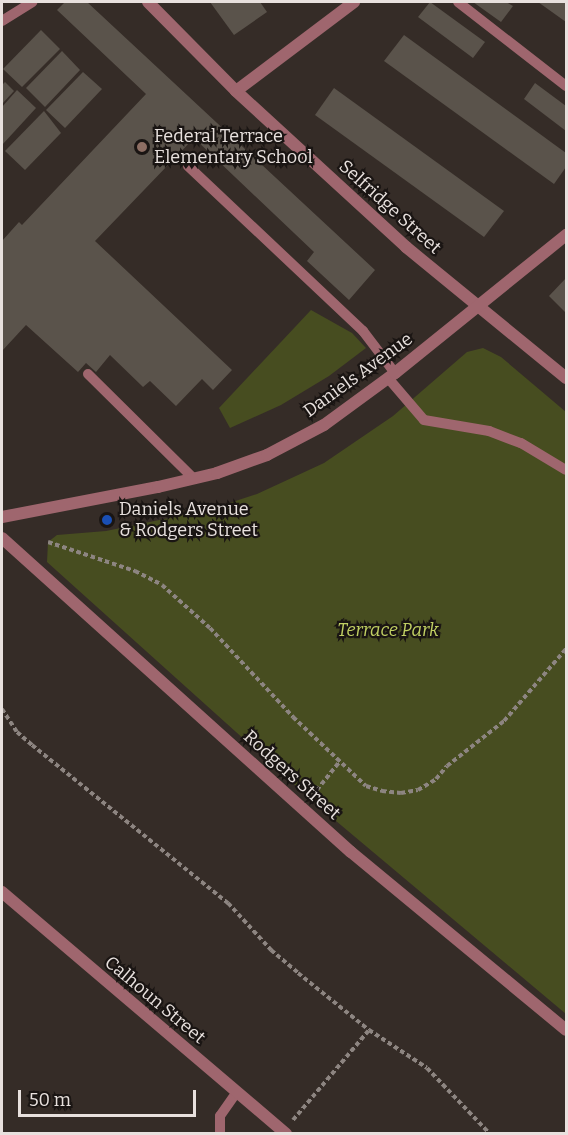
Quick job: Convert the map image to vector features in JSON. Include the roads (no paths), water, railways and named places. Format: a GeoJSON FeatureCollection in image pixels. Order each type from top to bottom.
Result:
{"type":"FeatureCollection","features":[{"type":"Feature","properties":{"kind":"street","name":"Selfridge Street"},"geometry":{"type":"LineString","coordinates":[[148,2],[236,91],[406,247],[567,378]]}},
{"type":"Feature","properties":{"kind":"street"},"geometry":{"type":"LineString","coordinates":[[236,91],[354,2]]}},
{"type":"Feature","properties":{"kind":"street","name":"Daniels Avenue"},"geometry":{"type":"LineString","coordinates":[[2,517],[194,478],[267,455],[324,425],[392,375],[567,235]]}},
{"type":"Feature","properties":{"kind":"street","name":"Rodgers Street"},"geometry":{"type":"LineString","coordinates":[[2,538],[351,852],[567,1030]]}},
{"type":"Feature","properties":{"kind":"street","name":"Calhoun Street"},"geometry":{"type":"LineString","coordinates":[[2,892],[284,1133]]}},
{"type":"Feature","properties":{"kind":"lane"},"geometry":{"type":"LineString","coordinates":[[2,21],[32,2]]}},
{"type":"Feature","properties":{"kind":"lane"},"geometry":{"type":"LineString","coordinates":[[458,2],[567,86]]}},
{"type":"Feature","properties":{"kind":"lane"},"geometry":{"type":"LineString","coordinates":[[188,166],[363,331],[424,420],[489,431],[520,443],[567,470]]}},
{"type":"Feature","properties":{"kind":"lane"},"geometry":{"type":"LineString","coordinates":[[88,374],[194,478]]}},
{"type":"Feature","properties":{"kind":"lane"},"geometry":{"type":"LineString","coordinates":[[219,1134],[220,1116],[237,1092]]}},
{"type":"Feature","properties":{"kind":"place","name":"Federal Terrace Elementary School"},"geometry":{"type":"Point","coordinates":[142,147]}},
{"type":"Feature","properties":{"kind":"place","name":"Daniels Avenue & Rodgers Street"},"geometry":{"type":"Point","coordinates":[107,520]}},
{"type":"Feature","properties":{"kind":"park label","name":"Terrace Park"},"geometry":{"type":"Point","coordinates":[388,630]}}]}
